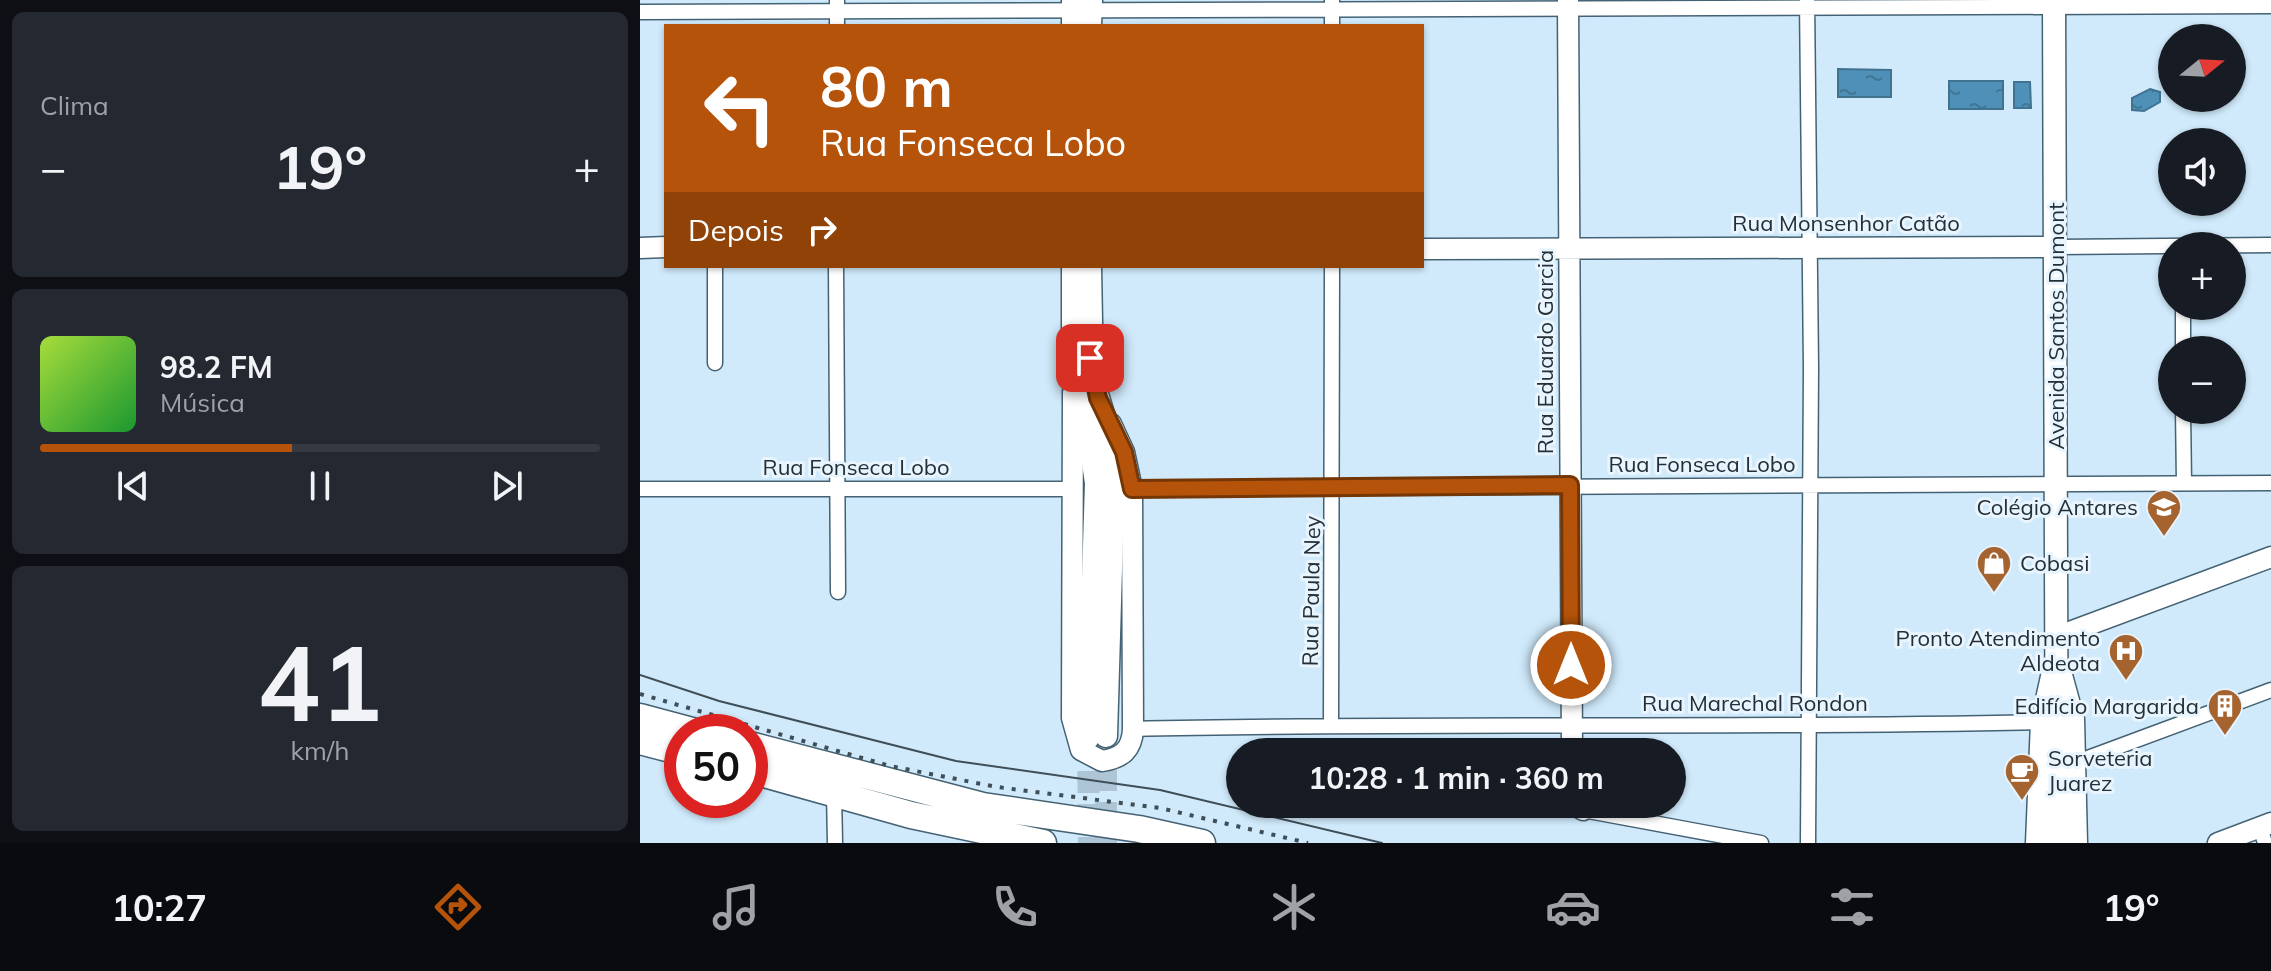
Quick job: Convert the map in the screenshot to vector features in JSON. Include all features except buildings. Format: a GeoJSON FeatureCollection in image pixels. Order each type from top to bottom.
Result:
{"type":"FeatureCollection","features":[{"type":"Feature","properties":{"kind":"highway"},"geometry":{"type":"LineString","coordinates":[[640,717],[664,723]]}},
{"type":"Feature","properties":{"kind":"highway"},"geometry":{"type":"LineString","coordinates":[[640,741],[664,747]]}},
{"type":"Feature","properties":{"kind":"highway"},"geometry":{"type":"LineString","coordinates":[[768,750],[983,806],[1139,829],[1202,843]]}},
{"type":"Feature","properties":{"kind":"highway"},"geometry":{"type":"LineString","coordinates":[[768,775],[911,815],[1043,843]]}},
{"type":"Feature","properties":{"kind":"main road","name":"Avenida Santos Dumont"},"geometry":{"type":"LineString","coordinates":[[2054,4],[2057,843]]}},
{"type":"Feature","properties":{"kind":"main road"},"geometry":{"type":"LineString","coordinates":[[1073,268],[1073,380],[1089,436],[1096,483],[1097,737],[1114,468],[1108,430],[1092,378],[1090,268]]}},
{"type":"Feature","properties":{"kind":"street"},"geometry":{"type":"LineString","coordinates":[[640,12],[1082,12],[1332,4],[1568,3],[2217,3],[2271,6]]}},
{"type":"Feature","properties":{"kind":"street","name":"Rua Eduardo Garcia"},"geometry":{"type":"LineString","coordinates":[[1568,3],[1572,738]]}},
{"type":"Feature","properties":{"kind":"street"},"geometry":{"type":"LineString","coordinates":[[1807,4],[1810,246],[1808,843]]}},
{"type":"Feature","properties":{"kind":"street","name":"Rua Monsenhor Catão"},"geometry":{"type":"LineString","coordinates":[[2246,245],[2271,245]]}},
{"type":"Feature","properties":{"kind":"street","name":"Rua Monsenhor Catão"},"geometry":{"type":"LineString","coordinates":[[1424,249],[2158,246]]}},
{"type":"Feature","properties":{"kind":"street"},"geometry":{"type":"LineString","coordinates":[[640,248],[664,247]]}},
{"type":"Feature","properties":{"kind":"street"},"geometry":{"type":"LineString","coordinates":[[715,268],[715,363]]}},
{"type":"Feature","properties":{"kind":"street"},"geometry":{"type":"LineString","coordinates":[[836,268],[838,592]]}},
{"type":"Feature","properties":{"kind":"street","name":"Rua Paula Ney"},"geometry":{"type":"LineString","coordinates":[[1331,725],[1334,490],[1332,268]]}},
{"type":"Feature","properties":{"kind":"street"},"geometry":{"type":"LineString","coordinates":[[1073,380],[1072,718],[1075,741],[1081,750],[1094,759],[1111,760],[1129,748],[1133,729],[1132,489],[1124,452],[1098,398]]}},
{"type":"Feature","properties":{"kind":"street"},"geometry":{"type":"LineString","coordinates":[[2183,424],[2184,483]]}},
{"type":"Feature","properties":{"kind":"street","name":"Rua Fonseca Lobo"},"geometry":{"type":"LineString","coordinates":[[1132,489],[2271,483]]}},
{"type":"Feature","properties":{"kind":"street","name":"Rua Fonseca Lobo"},"geometry":{"type":"LineString","coordinates":[[640,489],[1072,489]]}},
{"type":"Feature","properties":{"kind":"street"},"geometry":{"type":"LineString","coordinates":[[2056,645],[2271,557]]}},
{"type":"Feature","properties":{"kind":"street","name":"Avenida Santos Dumont"},"geometry":{"type":"LineString","coordinates":[[2036,843],[2041,722],[2056,645]]}},
{"type":"Feature","properties":{"kind":"street","name":"Avenida Santos Dumont"},"geometry":{"type":"LineString","coordinates":[[2056,645],[2074,719],[2077,843]]}},
{"type":"Feature","properties":{"kind":"street"},"geometry":{"type":"LineString","coordinates":[[2077,762],[2271,690]]}},
{"type":"Feature","properties":{"kind":"street","name":"Rua Marechal Rondon"},"geometry":{"type":"LineString","coordinates":[[1133,729],[1572,724],[1810,727],[2041,722]]}},
{"type":"Feature","properties":{"kind":"street"},"geometry":{"type":"LineString","coordinates":[[834,792],[835,843]]}},
{"type":"Feature","properties":{"kind":"street"},"geometry":{"type":"LineString","coordinates":[[1634,818],[1761,843]]}},
{"type":"Feature","properties":{"kind":"street"},"geometry":{"type":"LineString","coordinates":[[2218,843],[2265,831]]}},
{"type":"Feature","properties":{"kind":"water"},"geometry":{"type":"Polygon","coordinates":[[[1838,69],[1891,70],[1891,97],[1838,97],[1838,69]]]}},
{"type":"Feature","properties":{"kind":"water"},"geometry":{"type":"Polygon","coordinates":[[[1949,81],[2003,81],[2003,109],[1949,109],[1949,81]]]}},
{"type":"Feature","properties":{"kind":"water"},"geometry":{"type":"Polygon","coordinates":[[[2014,82],[2030,82],[2031,108],[2014,108],[2014,82]]]}},
{"type":"Feature","properties":{"kind":"water"},"geometry":{"type":"Polygon","coordinates":[[[2150,89],[2158,91],[2158,103],[2144,111],[2132,110],[2132,98],[2150,89]]]}},
{"type":"Feature","properties":{"kind":"tunnel"},"geometry":{"type":"LineString","coordinates":[[1106,736],[1106,843]]}},
{"type":"Feature","properties":{"kind":"tunnel"},"geometry":{"type":"LineString","coordinates":[[1088,738],[1089,843]]}},
{"type":"Feature","properties":{"kind":"tram line"},"geometry":{"type":"LineString","coordinates":[[640,675],[719,701],[956,761],[1160,790],[1382,843]]}},
{"type":"Feature","properties":{"kind":"railway"},"geometry":{"type":"LineString","coordinates":[[640,694],[890,766],[997,787],[1160,808],[1308,843]]}},
{"type":"Feature","properties":{"kind":"place","name":"Colégio Antares"},"geometry":{"type":"Point","coordinates":[2164,538]}},
{"type":"Feature","properties":{"kind":"place","name":"Cobasi"},"geometry":{"type":"Point","coordinates":[1994,594]}},
{"type":"Feature","properties":{"kind":"place","name":"Pronto Atendimento Aldeota"},"geometry":{"type":"Point","coordinates":[2126,682]}},
{"type":"Feature","properties":{"kind":"place","name":"Edifício Margarida"},"geometry":{"type":"Point","coordinates":[2225,737]}},
{"type":"Feature","properties":{"kind":"place","name":"Sorveteria Juarez"},"geometry":{"type":"Point","coordinates":[2022,802]}},
{"type":"Feature","properties":{"kind":"route"},"geometry":{"type":"LineString","coordinates":[[1090,358],[1098,398],[1124,452],[1132,489],[1334,490],[1570,485],[1571,665]]}}]}
